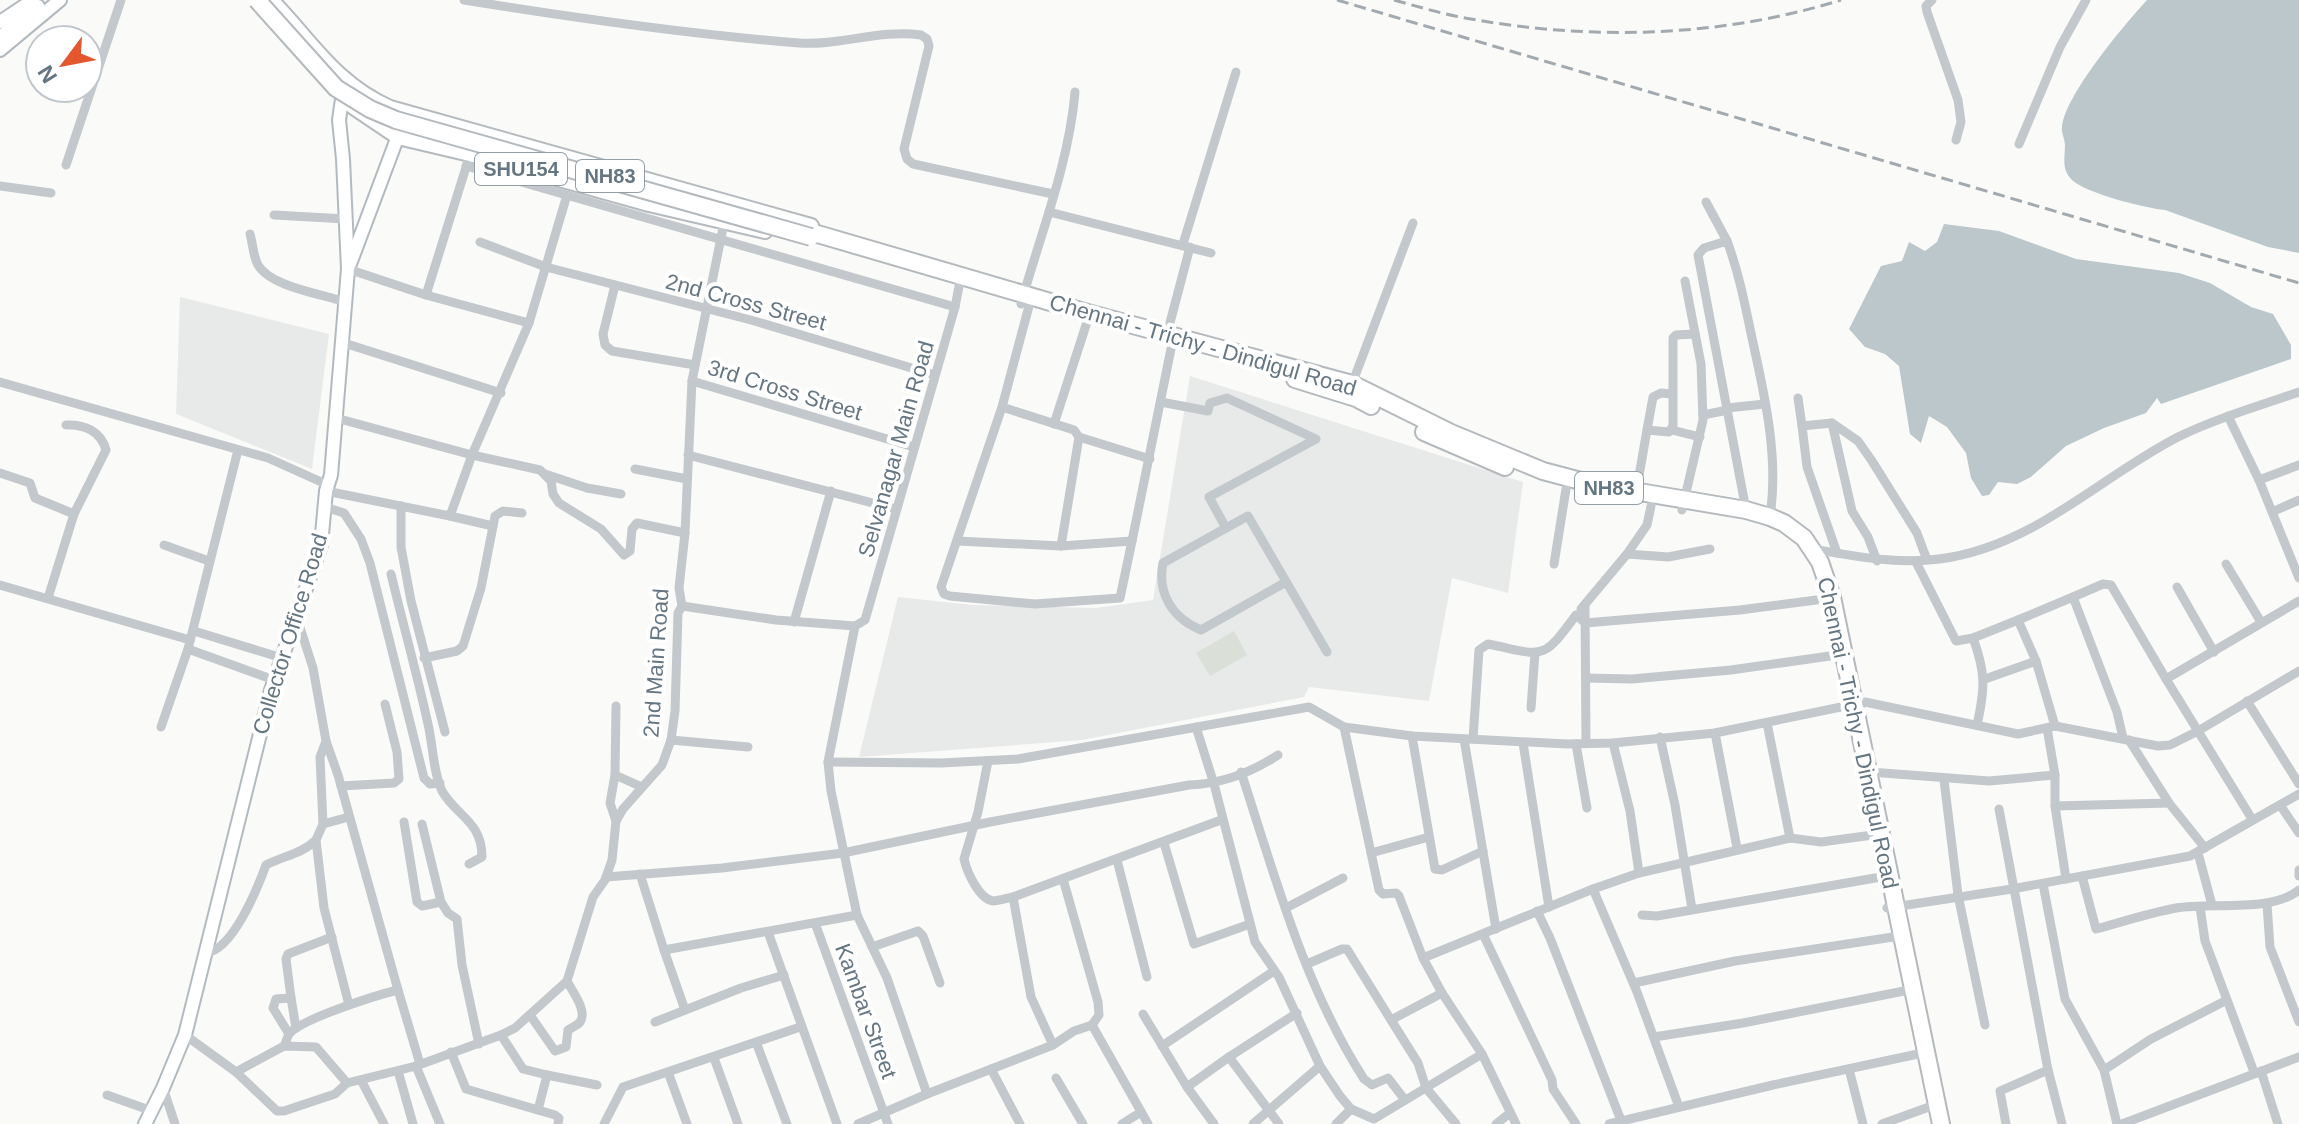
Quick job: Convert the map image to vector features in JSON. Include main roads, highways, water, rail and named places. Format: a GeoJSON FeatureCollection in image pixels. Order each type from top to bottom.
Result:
{"type":"FeatureCollection","features":[{"type":"Feature","properties":{"kind":"highway","name":"NH83"},"geometry":{"type":"LineString","coordinates":[[255,0],[327,79],[370,109],[396,120],[811,235]]}},
{"type":"Feature","properties":{"kind":"highway"},"geometry":{"type":"LineString","coordinates":[[268,0],[315,59],[349,91],[377,107],[407,115]]}},
{"type":"Feature","properties":{"kind":"highway","name":"NH83"},"geometry":{"type":"LineString","coordinates":[[407,115],[811,235]]}},
{"type":"Feature","properties":{"kind":"highway","name":"Chennai - Trichy - Dindigul Road"},"geometry":{"type":"LineString","coordinates":[[811,235],[1087,322],[1169,339]]}},
{"type":"Feature","properties":{"kind":"highway","name":"Chennai - Trichy - Dindigul Road"},"geometry":{"type":"LineString","coordinates":[[1025,301],[1352,384],[1475,456],[1566,489],[1651,506],[1746,510],[1770,517],[1795,530],[1813,549],[1832,597],[1873,835],[1881,877],[1891,907],[1893,937],[1932,1124]]}},
{"type":"Feature","properties":{"kind":"highway","name":"Chennai - Trichy - Dindigul Road"},"geometry":{"type":"LineString","coordinates":[[1240,358],[1356,398],[1543,471],[1744,519],[1785,535],[1810,564],[1824,599],[1852,703],[1870,772],[1891,907],[1941,1124]]}},
{"type":"Feature","properties":{"kind":"main road"},"geometry":{"type":"LineString","coordinates":[[0,22],[33,0]]}},
{"type":"Feature","properties":{"kind":"main road"},"geometry":{"type":"LineString","coordinates":[[0,29],[40,0]]}},
{"type":"Feature","properties":{"kind":"main road"},"geometry":{"type":"LineString","coordinates":[[0,37],[48,0]]}},
{"type":"Feature","properties":{"kind":"main road"},"geometry":{"type":"LineString","coordinates":[[0,50],[60,0]]}},
{"type":"Feature","properties":{"kind":"main road","name":"SHU154"},"geometry":{"type":"LineString","coordinates":[[255,0],[308,65],[343,89],[398,137],[468,160],[724,223],[841,244]]}},
{"type":"Feature","properties":{"kind":"main road","name":"NH83"},"geometry":{"type":"LineString","coordinates":[[268,0],[343,89],[407,115],[793,220],[826,232],[841,244]]}},
{"type":"Feature","properties":{"kind":"main road","name":"Collector Office Road"},"geometry":{"type":"LineString","coordinates":[[145,1124],[185,1035],[274,680],[321,545],[344,343],[348,269],[339,120],[343,89]]}},
{"type":"Feature","properties":{"kind":"main road"},"geometry":{"type":"LineString","coordinates":[[348,269],[407,115]]}},
{"type":"Feature","properties":{"kind":"railway"},"geometry":{"type":"LineString","coordinates":[[1337,0],[2299,283]]}},
{"type":"Feature","properties":{"kind":"railway"},"geometry":{"type":"LineString","coordinates":[[1394,0],[1452,15],[1517,26],[1611,32],[1658,32],[1751,22],[1841,0]]}}]}
